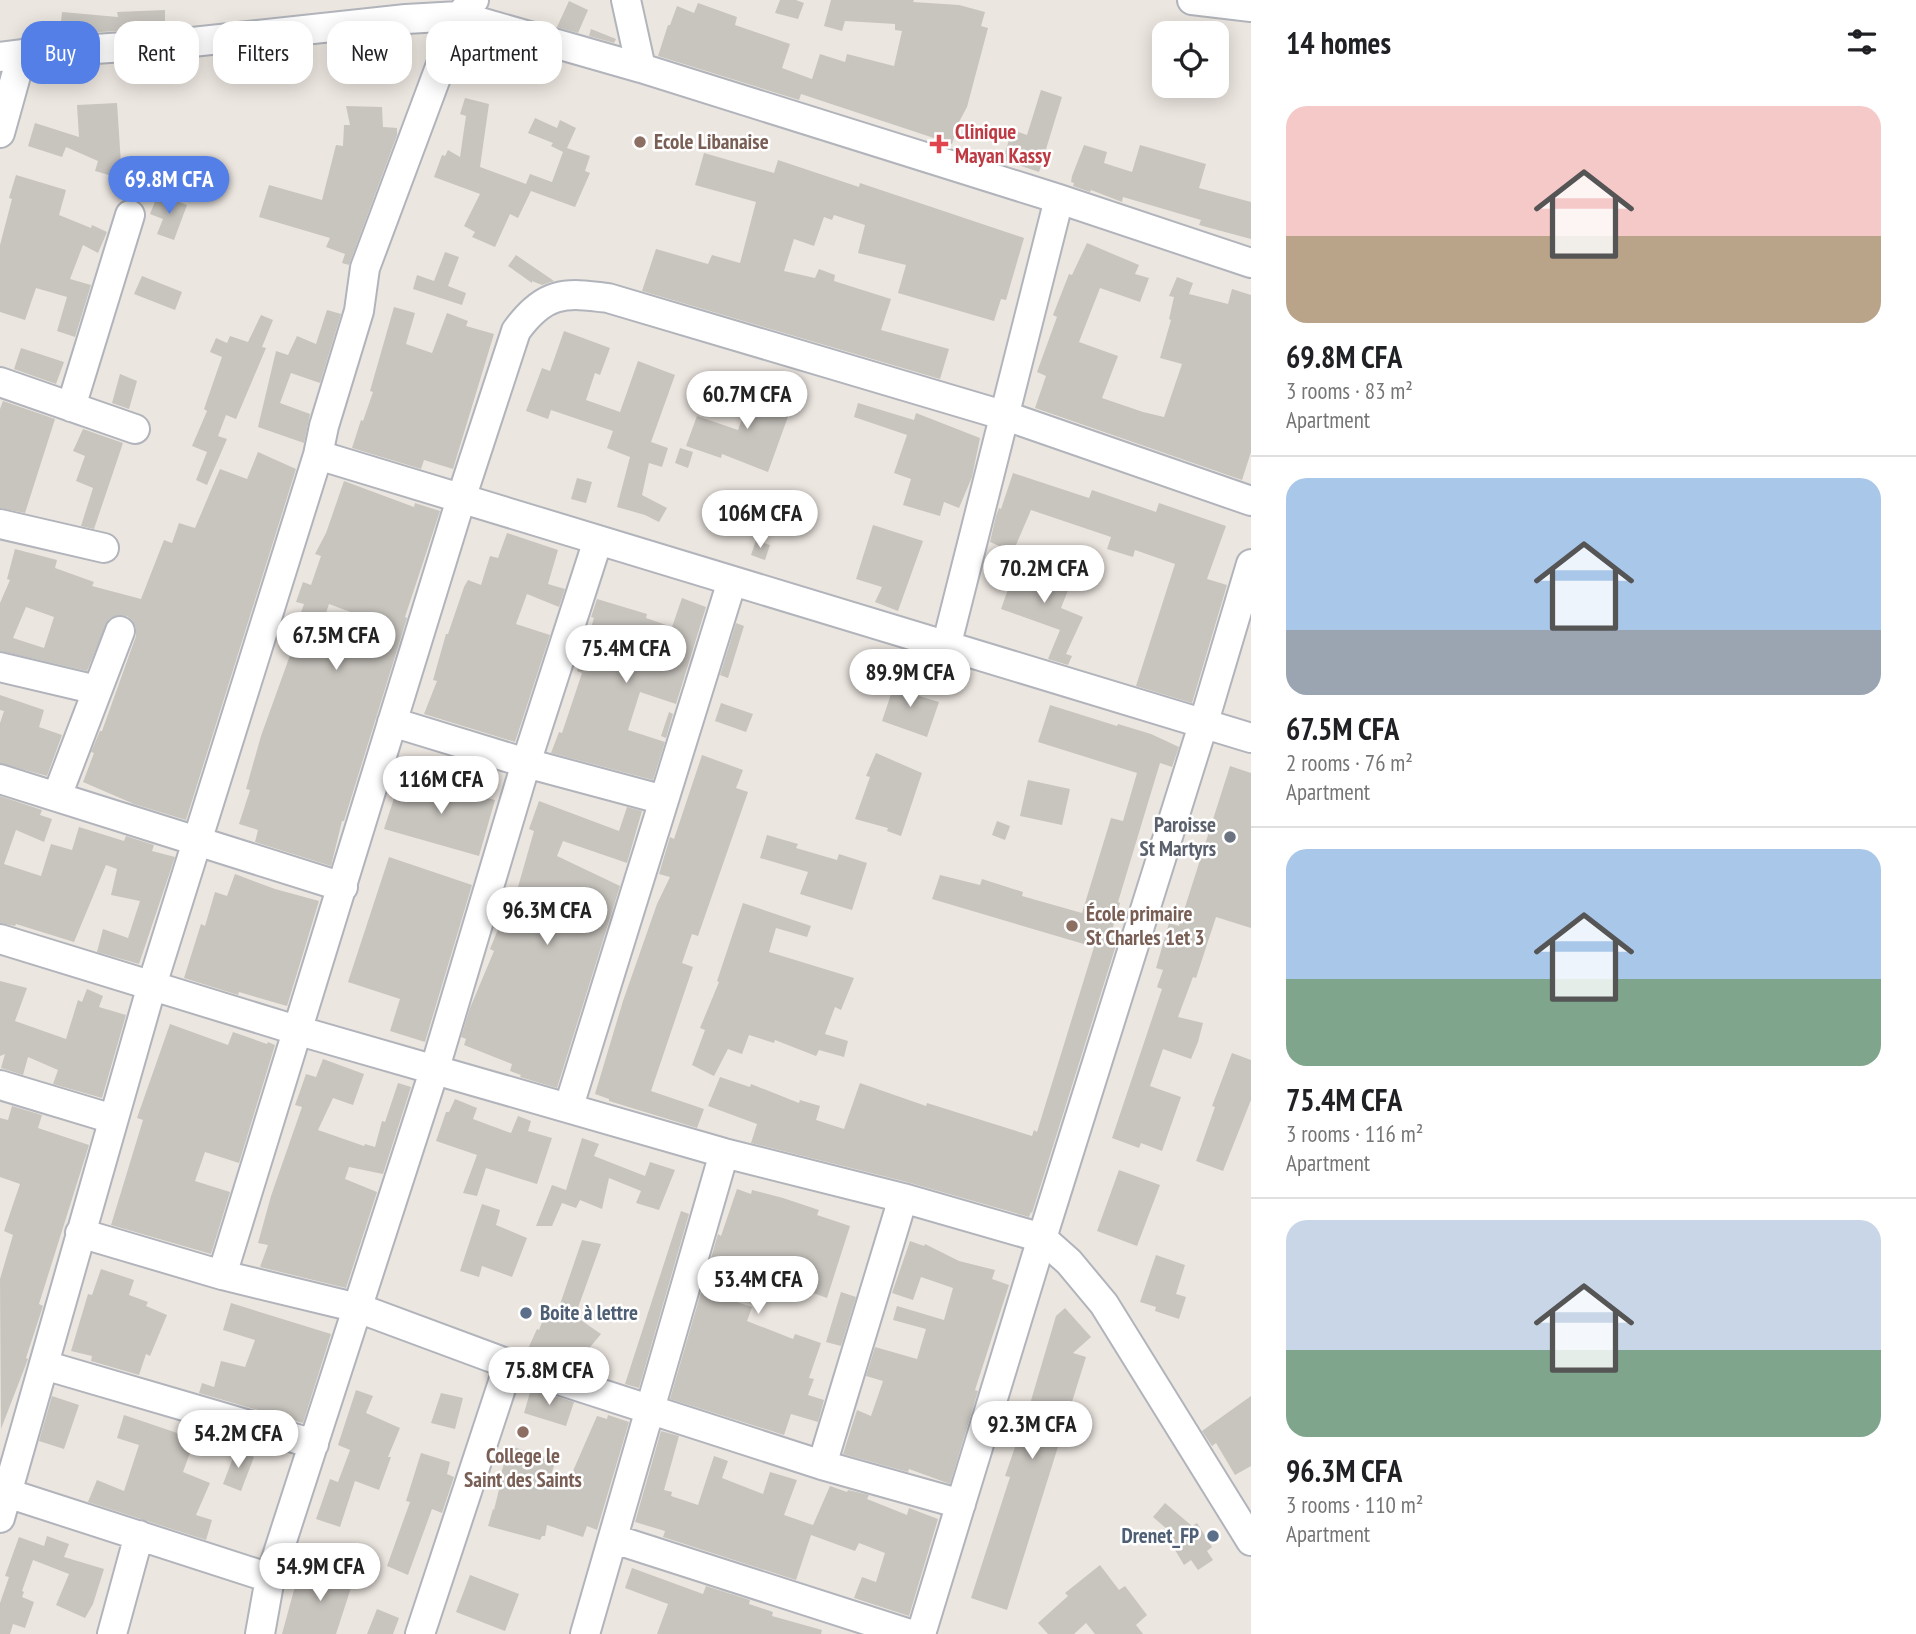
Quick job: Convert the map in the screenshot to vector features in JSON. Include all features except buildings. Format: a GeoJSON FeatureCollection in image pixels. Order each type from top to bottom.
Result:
{"type":"FeatureCollection","features":[{"type":"Feature","properties":{"kind":"street"},"geometry":{"type":"LineString","coordinates":[[626,0],[641,68]]}},
{"type":"Feature","properties":{"kind":"street"},"geometry":{"type":"LineString","coordinates":[[1192,0],[1251,7]]}},
{"type":"Feature","properties":{"kind":"street"},"geometry":{"type":"LineString","coordinates":[[270,1578],[139,1535],[4,1506],[152,985],[318,455],[324,426],[359,311],[365,268],[467,8]]}},
{"type":"Feature","properties":{"kind":"street"},"geometry":{"type":"LineString","coordinates":[[0,133],[11,56],[183,43],[406,19],[467,8],[641,68],[1059,199],[1251,263]]}},
{"type":"Feature","properties":{"kind":"street"},"geometry":{"type":"LineString","coordinates":[[946,647],[1059,199]]}},
{"type":"Feature","properties":{"kind":"street"},"geometry":{"type":"LineString","coordinates":[[71,407],[130,215]]}},
{"type":"Feature","properties":{"kind":"street"},"geometry":{"type":"LineString","coordinates":[[222,1275],[461,499],[516,331],[530,311],[549,300],[573,293],[608,298],[1006,415],[1251,501]]}},
{"type":"Feature","properties":{"kind":"street"},"geometry":{"type":"LineString","coordinates":[[0,382],[135,429]]}},
{"type":"Feature","properties":{"kind":"street"},"geometry":{"type":"LineString","coordinates":[[318,455],[1251,738]]}},
{"type":"Feature","properties":{"kind":"street"},"geometry":{"type":"LineString","coordinates":[[1,525],[104,548]]}},
{"type":"Feature","properties":{"kind":"street"},"geometry":{"type":"LineString","coordinates":[[260,1634],[270,1578],[435,1068],[526,763],[598,540]]}},
{"type":"Feature","properties":{"kind":"street"},"geometry":{"type":"LineString","coordinates":[[921,1634],[1251,564]]}},
{"type":"Feature","properties":{"kind":"street"},"geometry":{"type":"LineString","coordinates":[[569,1106],[732,581]]}},
{"type":"Feature","properties":{"kind":"street"},"geometry":{"type":"LineString","coordinates":[[57,796],[120,631]]}},
{"type":"Feature","properties":{"kind":"street"},"geometry":{"type":"LineString","coordinates":[[0,667],[97,690]]}},
{"type":"Feature","properties":{"kind":"street"},"geometry":{"type":"LineString","coordinates":[[392,722],[526,763],[664,800]]}},
{"type":"Feature","properties":{"kind":"street"},"geometry":{"type":"LineString","coordinates":[[0,779],[343,887]]}},
{"type":"Feature","properties":{"kind":"street"},"geometry":{"type":"LineString","coordinates":[[0,939],[296,1030],[569,1106],[724,1153],[902,1198],[1042,1238],[1069,1262],[1104,1304],[1251,1541]]}},
{"type":"Feature","properties":{"kind":"street"},"geometry":{"type":"LineString","coordinates":[[0,1085],[113,1119]]}},
{"type":"Feature","properties":{"kind":"street"},"geometry":{"type":"LineString","coordinates":[[585,1634],[724,1153]]}},
{"type":"Feature","properties":{"kind":"street"},"geometry":{"type":"LineString","coordinates":[[822,1465],[902,1198]]}},
{"type":"Feature","properties":{"kind":"street"},"geometry":{"type":"LineString","coordinates":[[80,1233],[222,1275],[358,1308],[509,1364],[822,1465],[961,1504]]}},
{"type":"Feature","properties":{"kind":"street"},"geometry":{"type":"LineString","coordinates":[[420,1634],[509,1364]]}},
{"type":"Feature","properties":{"kind":"street"},"geometry":{"type":"LineString","coordinates":[[44,1365],[314,1444]]}},
{"type":"Feature","properties":{"kind":"street"},"geometry":{"type":"LineString","coordinates":[[112,1634],[139,1535]]}},
{"type":"Feature","properties":{"kind":"street"},"geometry":{"type":"LineString","coordinates":[[614,1539],[910,1634]]}},
{"type":"Feature","properties":{"kind":"place","name":"Ecole Libanaise"},"geometry":{"type":"Point","coordinates":[640,142]}},
{"type":"Feature","properties":{"kind":"place","name":"Clinique Mayan Kassy"},"geometry":{"type":"Point","coordinates":[939,144]}},
{"type":"Feature","properties":{"kind":"place","name":"Paroisse St Martyrs"},"geometry":{"type":"Point","coordinates":[1230,837]}},
{"type":"Feature","properties":{"kind":"place","name":"École primaire St Charles 1et 3"},"geometry":{"type":"Point","coordinates":[1072,926]}},
{"type":"Feature","properties":{"kind":"place","name":"Boite à lettre"},"geometry":{"type":"Point","coordinates":[526,1313]}},
{"type":"Feature","properties":{"kind":"place","name":"College le Saint des Saints"},"geometry":{"type":"Point","coordinates":[523,1432]}},
{"type":"Feature","properties":{"kind":"place","name":"Drenet_FP"},"geometry":{"type":"Point","coordinates":[1213,1536]}}]}
